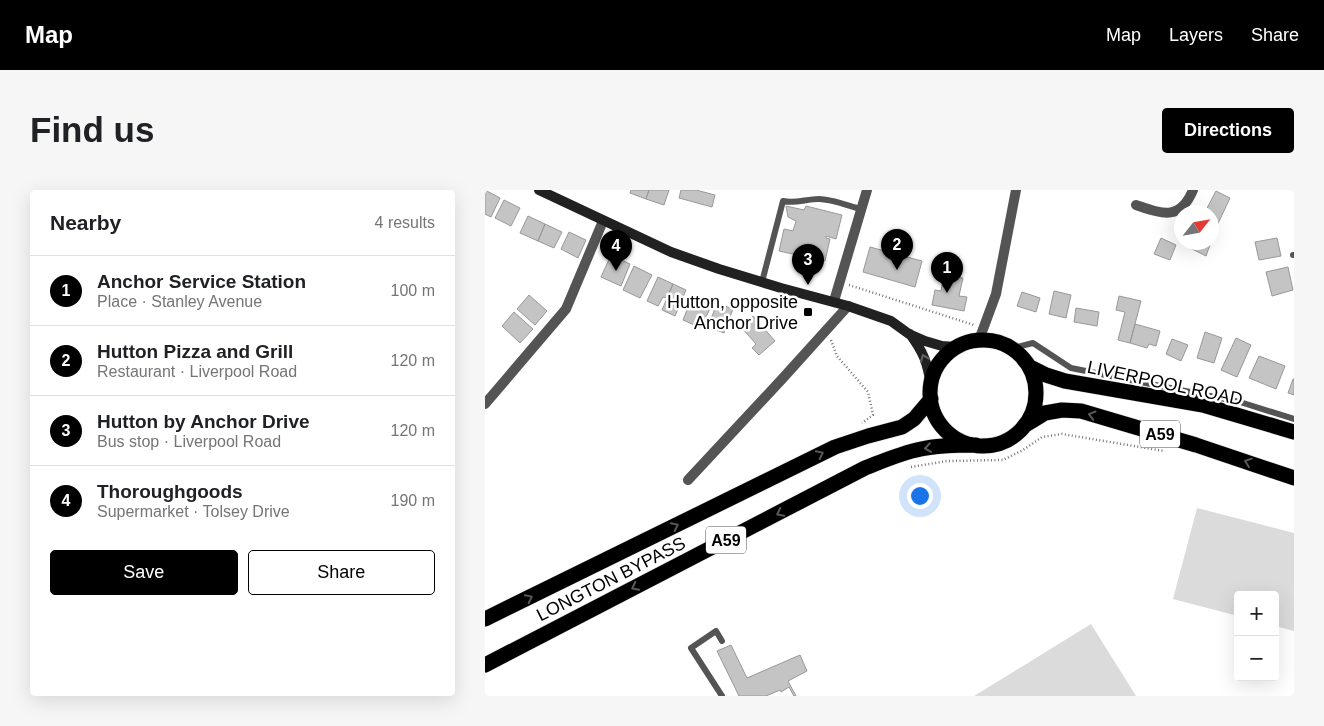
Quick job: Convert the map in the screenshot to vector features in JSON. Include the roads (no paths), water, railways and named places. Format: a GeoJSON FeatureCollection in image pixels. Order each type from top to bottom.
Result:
{"type":"FeatureCollection","features":[{"type":"Feature","properties":{"kind":"highway"},"geometry":{"type":"LineString","coordinates":[[981,334],[1013,348],[1021,355],[1030,368],[1035,382],[1036,397],[1033,411],[1026,425],[1004,442],[991,445],[977,445],[960,440],[946,430],[936,416],[931,392],[935,370],[944,357],[955,347],[981,334]]}},
{"type":"Feature","properties":{"kind":"highway","name":"LIVERPOOL ROAD"},"geometry":{"type":"LineString","coordinates":[[1030,368],[1065,381],[1203,406],[1294,432]]}},
{"type":"Feature","properties":{"kind":"highway","name":"LONGTON BYPASS"},"geometry":{"type":"LineString","coordinates":[[485,619],[835,447],[902,427],[914,419],[931,392]]}},
{"type":"Feature","properties":{"kind":"highway","name":"A59"},"geometry":{"type":"LineString","coordinates":[[1026,425],[1045,413],[1062,410],[1081,412],[1196,445],[1294,478]]}},
{"type":"Feature","properties":{"kind":"highway","name":"LONGTON BYPASS"},"geometry":{"type":"LineString","coordinates":[[485,665],[865,468],[896,455],[922,448],[948,445],[977,445]]}},
{"type":"Feature","properties":{"kind":"street"},"geometry":{"type":"LineString","coordinates":[[539,190],[671,252],[719,269],[848,306],[891,322],[909,334],[925,341],[941,346],[955,347]]}},
{"type":"Feature","properties":{"kind":"street"},"geometry":{"type":"LineString","coordinates":[[834,302],[867,190]]}},
{"type":"Feature","properties":{"kind":"street"},"geometry":{"type":"LineString","coordinates":[[981,334],[995,294],[1016,190]]}},
{"type":"Feature","properties":{"kind":"street"},"geometry":{"type":"LineString","coordinates":[[1137,204],[1156,212],[1178,210],[1183,206],[1193,190]]}},
{"type":"Feature","properties":{"kind":"street"},"geometry":{"type":"LineString","coordinates":[[485,404],[566,309],[603,221]]}},
{"type":"Feature","properties":{"kind":"street"},"geometry":{"type":"LineString","coordinates":[[688,480],[848,306]]}},
{"type":"Feature","properties":{"kind":"street"},"geometry":{"type":"LineString","coordinates":[[909,334],[920,348],[927,366],[931,392]]}},
{"type":"Feature","properties":{"kind":"lane"},"geometry":{"type":"LineString","coordinates":[[762,282],[783,201],[792,203],[821,199],[861,210]]}},
{"type":"Feature","properties":{"kind":"lane"},"geometry":{"type":"LineString","coordinates":[[1013,348],[1033,344],[1071,368],[1240,402],[1294,418]]}},
{"type":"Feature","properties":{"kind":"lane"},"geometry":{"type":"LineString","coordinates":[[722,641],[715,631],[691,648],[722,696]]}},
{"type":"Feature","properties":{"kind":"place","name":"Hutton Pizza and Grill"},"geometry":{"type":"Point","coordinates":[897,270]}},
{"type":"Feature","properties":{"kind":"place","name":"Thoroughgoods"},"geometry":{"type":"Point","coordinates":[616,271]}},
{"type":"Feature","properties":{"kind":"place","name":"Hutton by Anchor Drive"},"geometry":{"type":"Point","coordinates":[808,285]}},
{"type":"Feature","properties":{"kind":"place","name":"Anchor Service Station"},"geometry":{"type":"Point","coordinates":[947,293]}},
{"type":"Feature","properties":{"kind":"place","name":"Hutton, opposite Anchor Drive"},"geometry":{"type":"Point","coordinates":[808,312]}}]}
